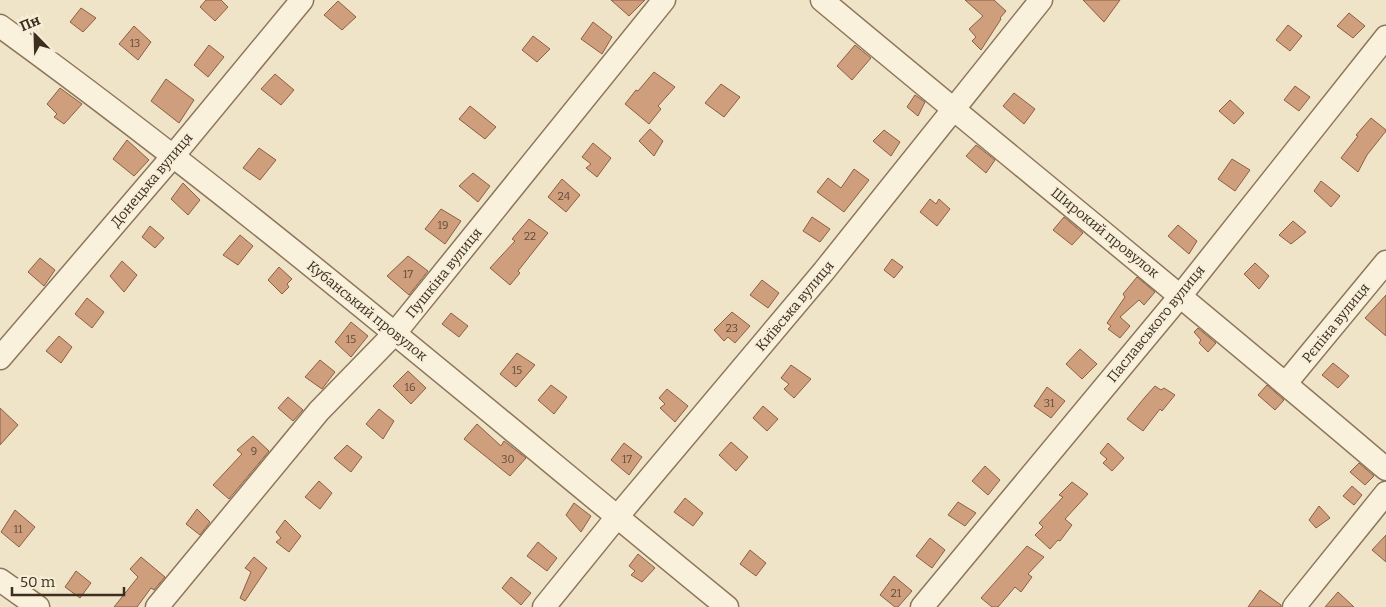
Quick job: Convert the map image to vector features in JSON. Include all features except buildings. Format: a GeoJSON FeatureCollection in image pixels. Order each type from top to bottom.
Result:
{"type":"FeatureCollection","features":[{"type":"Feature","properties":{"kind":"street","name":"Донецька вулиця"},"geometry":{"type":"LineString","coordinates":[[0,358],[173,156],[302,0]]}},
{"type":"Feature","properties":{"kind":"street","name":"Пушкіна вулиця"},"geometry":{"type":"LineString","coordinates":[[157,607],[319,411],[395,333],[664,0]]}},
{"type":"Feature","properties":{"kind":"street","name":"Широкий провулок"},"geometry":{"type":"LineString","coordinates":[[822,0],[954,111],[1181,295],[1386,468]]}},
{"type":"Feature","properties":{"kind":"street","name":"Київська вулиця"},"geometry":{"type":"LineString","coordinates":[[544,607],[617,517],[824,271],[1041,0]]}},
{"type":"Feature","properties":{"kind":"street","name":"Кубанський провулок"},"geometry":{"type":"LineString","coordinates":[[0,26],[84,87],[173,156],[395,333],[727,607]]}},
{"type":"Feature","properties":{"kind":"street","name":"Паславського вулиця"},"geometry":{"type":"LineString","coordinates":[[922,607],[1181,295],[1386,37]]}},
{"type":"Feature","properties":{"kind":"street","name":"Рєпіна вулиця"},"geometry":{"type":"LineString","coordinates":[[1286,383],[1386,262]]}},
{"type":"Feature","properties":{"kind":"street"},"geometry":{"type":"LineString","coordinates":[[1294,607],[1386,493]]}},
{"type":"Feature","properties":{"kind":"street"},"geometry":{"type":"LineString","coordinates":[[0,580],[38,607]]}}]}
